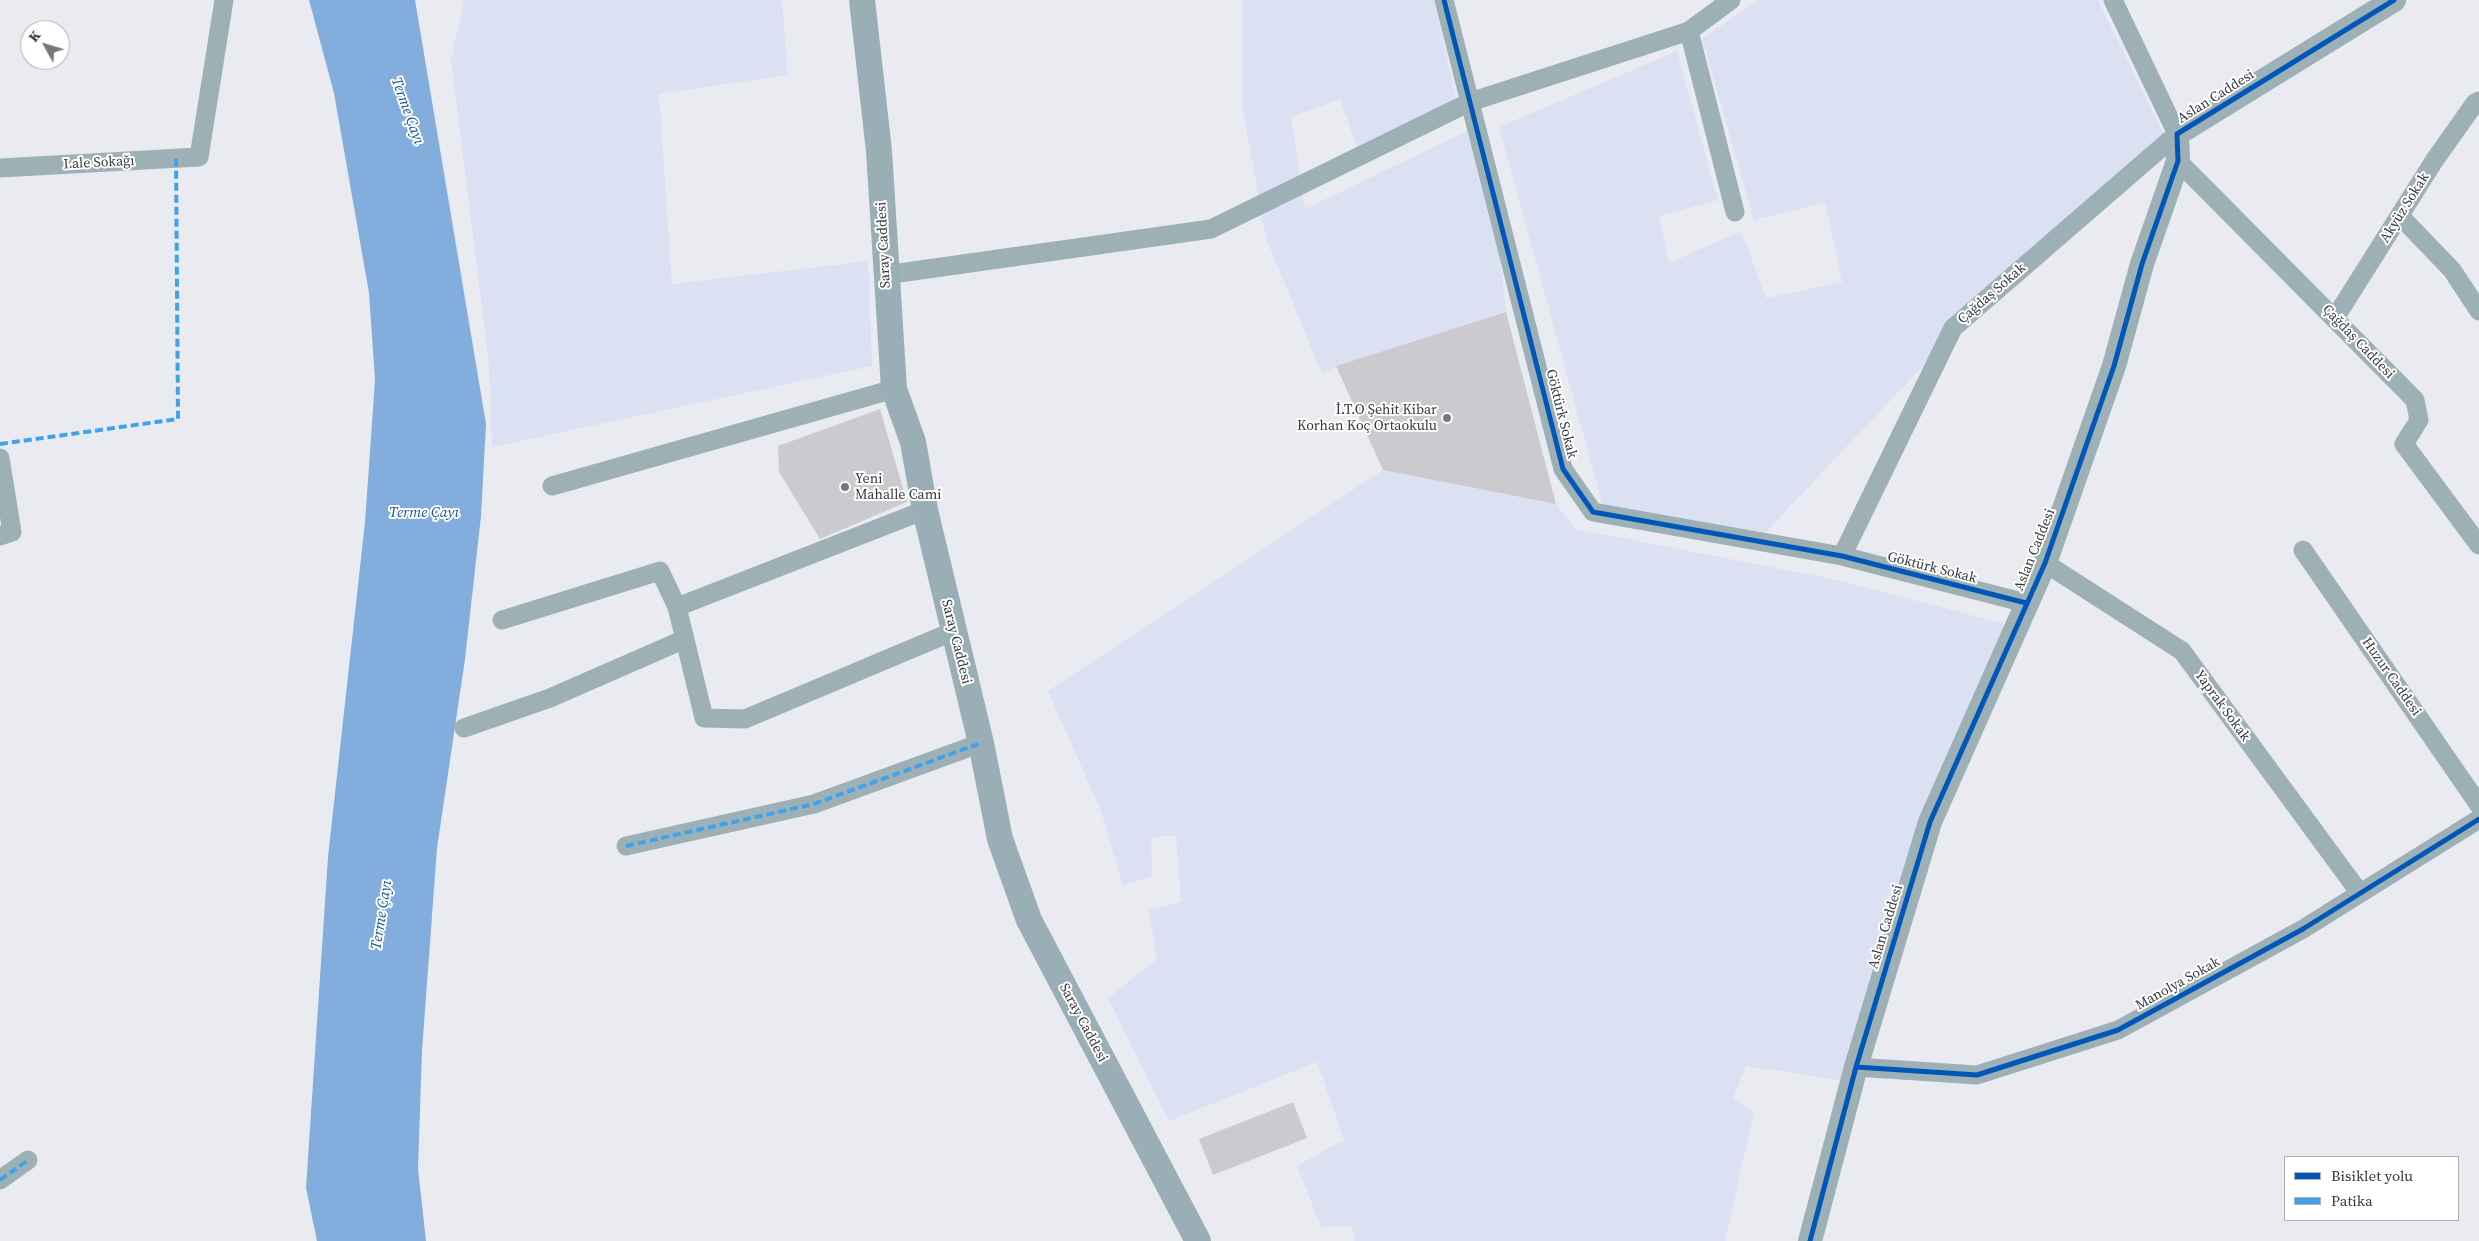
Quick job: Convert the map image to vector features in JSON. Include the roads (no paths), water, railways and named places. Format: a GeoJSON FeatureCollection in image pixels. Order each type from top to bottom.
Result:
{"type":"FeatureCollection","features":[{"type":"Feature","properties":{"kind":"main road","name":"Saray Caddesi"},"geometry":{"type":"LineString","coordinates":[[862,0],[879,151],[894,389],[913,442],[924,510],[981,744],[1000,839],[1029,920],[1198,1241]]}},
{"type":"Feature","properties":{"kind":"street","name":"Lale Sokağı"},"geometry":{"type":"LineString","coordinates":[[0,168],[199,157],[224,0]]}},
{"type":"Feature","properties":{"kind":"street","name":"Göktürk Sokak"},"geometry":{"type":"LineString","coordinates":[[1444,0],[1563,468],[1593,512],[1842,556],[2026,603]]}},
{"type":"Feature","properties":{"kind":"street"},"geometry":{"type":"LineString","coordinates":[[886,275],[1211,228],[1470,102],[1689,32],[1731,0]]}},
{"type":"Feature","properties":{"kind":"street"},"geometry":{"type":"LineString","coordinates":[[2113,0],[2177,134]]}},
{"type":"Feature","properties":{"kind":"street","name":"Aslan Caddesi"},"geometry":{"type":"LineString","coordinates":[[1810,1241],[1856,1067],[1930,822],[2045,563],[2114,366],[2142,264],[2178,161],[2177,134],[2394,0]]}},
{"type":"Feature","properties":{"kind":"street"},"geometry":{"type":"LineString","coordinates":[[1689,32],[1735,212]]}},
{"type":"Feature","properties":{"kind":"street","name":"Akyüz Sokak"},"geometry":{"type":"LineString","coordinates":[[2335,318],[2434,161],[2474,103],[2479,100]]}},
{"type":"Feature","properties":{"kind":"street","name":"Çağdaş Sokak"},"geometry":{"type":"LineString","coordinates":[[1842,556],[1953,328],[2177,134]]}},
{"type":"Feature","properties":{"kind":"street","name":"Çağdaş Caddesi"},"geometry":{"type":"LineString","coordinates":[[2178,161],[2415,400],[2419,420],[2404,444],[2479,545]]}},
{"type":"Feature","properties":{"kind":"street"},"geometry":{"type":"LineString","coordinates":[[2400,216],[2452,270],[2479,311]]}},
{"type":"Feature","properties":{"kind":"street"},"geometry":{"type":"LineString","coordinates":[[552,486],[894,389]]}},
{"type":"Feature","properties":{"kind":"street"},"geometry":{"type":"LineString","coordinates":[[0,458],[12,532],[0,536]]}},
{"type":"Feature","properties":{"kind":"street"},"geometry":{"type":"LineString","coordinates":[[677,607],[924,510]]}},
{"type":"Feature","properties":{"kind":"street","name":"Huzur Caddesi"},"geometry":{"type":"LineString","coordinates":[[2303,550],[2479,805]]}},
{"type":"Feature","properties":{"kind":"street","name":"Yaprak Sokak"},"geometry":{"type":"LineString","coordinates":[[2045,563],[2182,651],[2359,892]]}},
{"type":"Feature","properties":{"kind":"street"},"geometry":{"type":"LineString","coordinates":[[502,620],[660,571],[677,607],[704,718],[745,719],[954,631]]}},
{"type":"Feature","properties":{"kind":"street"},"geometry":{"type":"LineString","coordinates":[[464,728],[550,698],[685,639]]}},
{"type":"Feature","properties":{"kind":"street"},"geometry":{"type":"LineString","coordinates":[[626,846],[814,804],[981,744]]}},
{"type":"Feature","properties":{"kind":"street","name":"Manolya Sokak"},"geometry":{"type":"LineString","coordinates":[[1856,1067],[1976,1075],[2118,1030],[2303,928],[2479,819]]}},
{"type":"Feature","properties":{"kind":"street"},"geometry":{"type":"LineString","coordinates":[[0,1180],[28,1160]]}},
{"type":"Feature","properties":{"kind":"water","name":"Terme Çayı"},"geometry":{"type":"Polygon","coordinates":[[[309,0],[415,0],[486,424],[481,516],[465,659],[437,848],[422,1051],[418,1169],[426,1241],[317,1241],[306,1188],[328,857],[365,522],[375,380],[369,293],[334,93],[309,0]]]}},
{"type":"Feature","properties":{"kind":"place","name":"İ.T.O Şehit Kibar Korhan Koç Ortaokulu"},"geometry":{"type":"Point","coordinates":[1447,418]}},
{"type":"Feature","properties":{"kind":"place","name":"Yeni Mahalle Cami"},"geometry":{"type":"Point","coordinates":[845,487]}}]}
